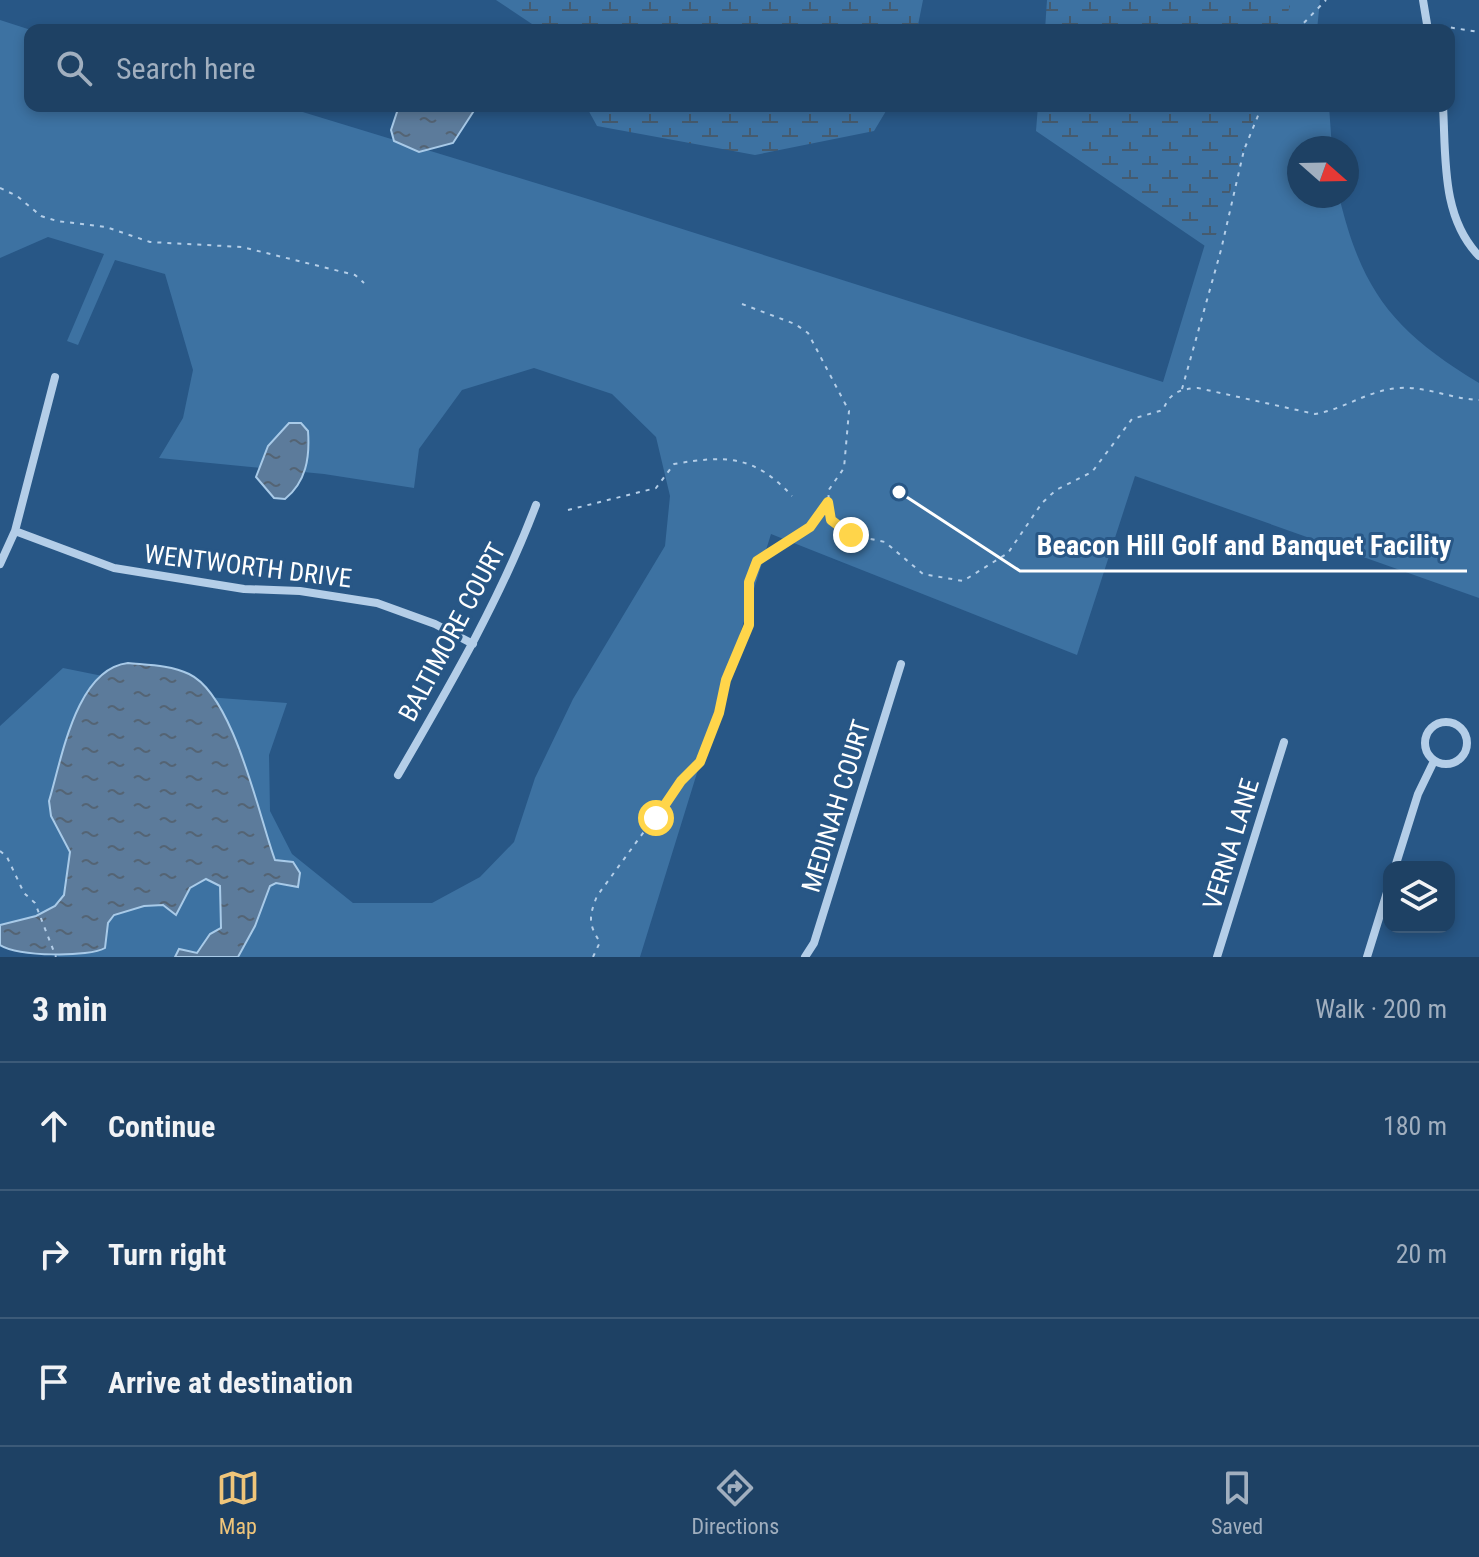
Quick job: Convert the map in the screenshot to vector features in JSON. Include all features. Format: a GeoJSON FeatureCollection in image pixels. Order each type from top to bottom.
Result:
{"type":"FeatureCollection","features":[{"type":"Feature","properties":{"kind":"street"},"geometry":{"type":"LineString","coordinates":[[1423,0],[1427,24]]}},
{"type":"Feature","properties":{"kind":"street"},"geometry":{"type":"LineString","coordinates":[[1443,112],[1451,208],[1467,244],[1479,256]]}},
{"type":"Feature","properties":{"kind":"street"},"geometry":{"type":"LineString","coordinates":[[0,564],[15,531],[55,377]]}},
{"type":"Feature","properties":{"kind":"street","name":"BALTIMORE COURT"},"geometry":{"type":"LineString","coordinates":[[398,775],[473,644],[507,577],[536,505]]}},
{"type":"Feature","properties":{"kind":"street","name":"WENTWORTH DRIVE"},"geometry":{"type":"LineString","coordinates":[[15,531],[114,568],[244,589],[340,595],[377,603],[435,624],[473,644]]}},
{"type":"Feature","properties":{"kind":"street","name":"MEDINAH COURT"},"geometry":{"type":"LineString","coordinates":[[805,957],[814,943],[901,664]]}},
{"type":"Feature","properties":{"kind":"street"},"geometry":{"type":"LineString","coordinates":[[1442,722],[1458,725],[1467,739],[1464,755],[1451,764],[1434,761],[1425,748],[1428,732],[1442,722]]}},
{"type":"Feature","properties":{"kind":"street","name":"VERNA LANE"},"geometry":{"type":"LineString","coordinates":[[1217,957],[1284,742]]}},
{"type":"Feature","properties":{"kind":"street"},"geometry":{"type":"LineString","coordinates":[[1397,861],[1415,801],[1434,761]]}},
{"type":"Feature","properties":{"kind":"street"},"geometry":{"type":"LineString","coordinates":[[1367,957],[1383,905]]}},
{"type":"Feature","properties":{"kind":"path"},"geometry":{"type":"LineString","coordinates":[[1303,24],[1326,0]]}},
{"type":"Feature","properties":{"kind":"path"},"geometry":{"type":"LineString","coordinates":[[1455,30],[1479,32]]}},
{"type":"Feature","properties":{"kind":"path"},"geometry":{"type":"LineString","coordinates":[[1182,389],[1221,250],[1244,150],[1260,112]]}},
{"type":"Feature","properties":{"kind":"path"},"geometry":{"type":"LineString","coordinates":[[0,188],[17,196],[41,216],[57,221],[106,227],[150,242],[242,247],[355,275],[364,283]]}},
{"type":"Feature","properties":{"kind":"path"},"geometry":{"type":"LineString","coordinates":[[742,304],[795,324],[808,333],[849,411],[844,468],[828,491],[831,520],[851,535],[885,542],[923,574],[963,581],[1008,553],[1042,503],[1056,490],[1092,472],[1132,419],[1163,410],[1169,396],[1182,389],[1198,388],[1315,414],[1330,411],[1361,395],[1395,389],[1413,388],[1479,400]]}},
{"type":"Feature","properties":{"kind":"path"},"geometry":{"type":"LineString","coordinates":[[568,510],[656,488],[674,464],[721,456],[739,460],[765,473],[792,496]]}},
{"type":"Feature","properties":{"kind":"path"},"geometry":{"type":"LineString","coordinates":[[593,957],[600,942],[589,927],[590,913],[597,896],[681,781],[700,762],[719,713],[726,680],[749,625],[749,582],[757,561],[810,527],[828,502]]}},
{"type":"Feature","properties":{"kind":"path"},"geometry":{"type":"LineString","coordinates":[[0,851],[7,857],[24,893],[35,903],[56,957]]}},
{"type":"Feature","properties":{"kind":"green space"},"geometry":{"type":"Polygon","coordinates":[[[496,0],[923,0],[918,24],[532,24],[496,0]]]}},
{"type":"Feature","properties":{"kind":"green space"},"geometry":{"type":"Polygon","coordinates":[[[1047,0],[1283,0],[1290,6],[1284,24],[1045,24],[1047,0]]]}},
{"type":"Feature","properties":{"kind":"green space"},"geometry":{"type":"Polygon","coordinates":[[[1279,0],[1320,0],[1318,24],[1272,24],[1279,0]]]}},
{"type":"Feature","properties":{"kind":"green space"},"geometry":{"type":"Polygon","coordinates":[[[0,20],[24,28],[24,112],[303,112],[588,199],[1163,382],[1245,112],[1329,112],[1331,136],[1287,136],[1287,208],[1342,208],[1359,259],[1386,307],[1425,346],[1479,383],[1479,598],[1135,476],[1077,655],[771,534],[640,957],[59,957],[0,942],[0,726],[63,668],[207,697],[287,703],[269,755],[270,811],[292,854],[353,903],[432,903],[480,877],[514,842],[535,778],[573,699],[665,546],[670,496],[656,437],[612,394],[534,368],[462,390],[419,449],[414,488],[324,474],[159,458],[183,418],[193,370],[165,274],[115,260],[78,345],[67,341],[104,254],[48,237],[0,258],[0,20]]]}},
{"type":"Feature","properties":{"kind":"green space"},"geometry":{"type":"Polygon","coordinates":[[[589,112],[885,112],[874,131],[755,155],[597,126],[589,112]]]}},
{"type":"Feature","properties":{"kind":"green space"},"geometry":{"type":"Polygon","coordinates":[[[1038,112],[1256,112],[1211,250],[1036,131],[1038,112]]]}},
{"type":"Feature","properties":{"kind":"water"},"geometry":{"type":"Polygon","coordinates":[[[397,112],[473,112],[453,143],[419,152],[394,141],[391,130],[397,112]]]}},
{"type":"Feature","properties":{"kind":"water"},"geometry":{"type":"Polygon","coordinates":[[[289,423],[301,423],[308,431],[307,460],[302,477],[292,492],[285,499],[274,498],[256,477],[268,446],[289,423]]]}},
{"type":"Feature","properties":{"kind":"water"},"geometry":{"type":"Polygon","coordinates":[[[128,663],[182,671],[205,686],[232,731],[275,860],[293,862],[300,873],[298,887],[276,883],[270,886],[255,926],[238,957],[175,957],[179,949],[197,953],[210,934],[221,928],[220,886],[206,879],[190,888],[176,915],[163,905],[144,906],[114,915],[108,923],[105,948],[97,951],[38,954],[0,945],[0,925],[36,916],[55,906],[64,895],[70,852],[51,816],[49,801],[66,740],[84,698],[96,681],[110,669],[128,663]]]}},
{"type":"Feature","properties":{"kind":"place","name":"Beacon Hill Golf and Banquet Facility"},"geometry":{"type":"Point","coordinates":[899,492]}},
{"type":"Feature","properties":{"kind":"route"},"geometry":{"type":"LineString","coordinates":[[656,818],[681,781],[700,762],[719,713],[726,680],[749,625],[749,582],[757,561],[810,527],[828,502],[831,520],[851,535]]}}]}
